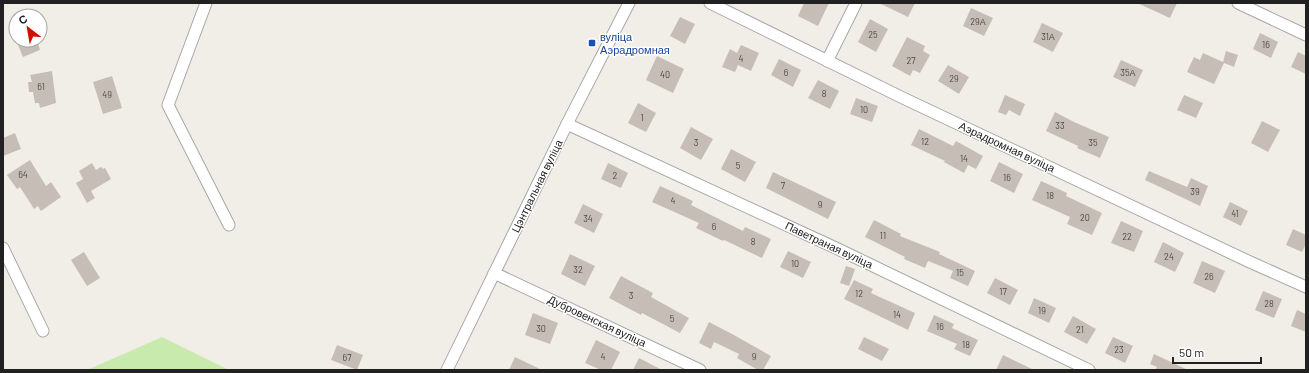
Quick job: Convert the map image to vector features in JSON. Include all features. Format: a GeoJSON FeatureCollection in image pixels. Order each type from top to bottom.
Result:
{"type":"FeatureCollection","features":[{"type":"Feature","properties":{"kind":"street"},"geometry":{"type":"LineString","coordinates":[[206,3],[168,105],[229,225]]}},
{"type":"Feature","properties":{"kind":"street","name":"Цэнтральная вуліца"},"geometry":{"type":"LineString","coordinates":[[447,370],[567,124],[629,3]]}},
{"type":"Feature","properties":{"kind":"street","name":"Аэрадромная вуліца"},"geometry":{"type":"LineString","coordinates":[[710,3],[903,98],[1181,230],[1306,287]]}},
{"type":"Feature","properties":{"kind":"street"},"geometry":{"type":"LineString","coordinates":[[827,60],[856,3]]}},
{"type":"Feature","properties":{"kind":"street"},"geometry":{"type":"LineString","coordinates":[[1238,3],[1306,35]]}},
{"type":"Feature","properties":{"kind":"street","name":"Паветраная вуліца"},"geometry":{"type":"LineString","coordinates":[[567,124],[838,249],[1089,370]]}},
{"type":"Feature","properties":{"kind":"street"},"geometry":{"type":"LineString","coordinates":[[3,248],[43,331]]}},
{"type":"Feature","properties":{"kind":"street","name":"Дубровенская вуліца"},"geometry":{"type":"LineString","coordinates":[[494,273],[700,370]]}},
{"type":"Feature","properties":{"kind":"green space"},"geometry":{"type":"Polygon","coordinates":[[[162,337],[229,370],[87,370],[162,337]]]}},
{"type":"Feature","properties":{"kind":"building"},"geometry":{"type":"Polygon","coordinates":[[[804,3],[829,3],[818,26],[798,16],[804,3]]]}},
{"type":"Feature","properties":{"kind":"building"},"geometry":{"type":"Polygon","coordinates":[[[879,3],[915,3],[908,17],[879,3]]]}},
{"type":"Feature","properties":{"kind":"building"},"geometry":{"type":"Polygon","coordinates":[[[1137,3],[1177,3],[1170,18],[1137,3]]]}},
{"type":"Feature","properties":{"kind":"building"},"geometry":{"type":"Polygon","coordinates":[[[971,8],[993,18],[984,36],[963,26],[971,8]]]}},
{"type":"Feature","properties":{"kind":"building"},"geometry":{"type":"Polygon","coordinates":[[[680,17],[695,24],[685,44],[670,36],[680,17]]]}},
{"type":"Feature","properties":{"kind":"building"},"geometry":{"type":"Polygon","coordinates":[[[870,19],[888,29],[876,52],[858,42],[870,19]]]}},
{"type":"Feature","properties":{"kind":"building"},"geometry":{"type":"Polygon","coordinates":[[[1042,23],[1063,33],[1053,52],[1033,42],[1042,23]]]}},
{"type":"Feature","properties":{"kind":"building"},"geometry":{"type":"Polygon","coordinates":[[[1260,33],[1278,42],[1271,58],[1253,49],[1260,33]]]}},
{"type":"Feature","properties":{"kind":"building"},"geometry":{"type":"Polygon","coordinates":[[[907,37],[925,46],[923,51],[930,55],[920,73],[913,70],[910,76],[892,66],[907,37]]]}},
{"type":"Feature","properties":{"kind":"building"},"geometry":{"type":"Polygon","coordinates":[[[741,45],[759,53],[751,71],[738,65],[735,72],[722,67],[730,49],[737,53],[741,45]]]}},
{"type":"Feature","properties":{"kind":"building"},"geometry":{"type":"Polygon","coordinates":[[[19,48],[39,48],[40,50],[23,57],[19,48]]]}},
{"type":"Feature","properties":{"kind":"building"},"geometry":{"type":"Polygon","coordinates":[[[1226,51],[1238,55],[1234,67],[1224,63],[1214,84],[1187,72],[1194,57],[1200,60],[1203,53],[1223,62],[1226,51]]]}},
{"type":"Feature","properties":{"kind":"building"},"geometry":{"type":"Polygon","coordinates":[[[1298,52],[1306,56],[1306,74],[1291,67],[1298,52]]]}},
{"type":"Feature","properties":{"kind":"building"},"geometry":{"type":"Polygon","coordinates":[[[657,56],[684,69],[673,93],[646,80],[657,56]]]}},
{"type":"Feature","properties":{"kind":"building"},"geometry":{"type":"Polygon","coordinates":[[[779,59],[801,70],[793,87],[771,75],[779,59]]]}},
{"type":"Feature","properties":{"kind":"building"},"geometry":{"type":"Polygon","coordinates":[[[1121,60],[1143,70],[1135,87],[1113,77],[1121,60]]]}},
{"type":"Feature","properties":{"kind":"building"},"geometry":{"type":"Polygon","coordinates":[[[948,65],[969,77],[959,94],[938,81],[948,65]]]}},
{"type":"Feature","properties":{"kind":"building"},"geometry":{"type":"Polygon","coordinates":[[[52,71],[56,103],[40,108],[39,103],[35,103],[33,92],[29,92],[28,82],[32,82],[30,75],[52,71]]]}},
{"type":"Feature","properties":{"kind":"building"},"geometry":{"type":"Polygon","coordinates":[[[112,76],[122,108],[103,114],[93,82],[112,76]]]}},
{"type":"Feature","properties":{"kind":"building"},"geometry":{"type":"Polygon","coordinates":[[[818,80],[839,91],[830,109],[808,98],[818,80]]]}},
{"type":"Feature","properties":{"kind":"building"},"geometry":{"type":"Polygon","coordinates":[[[1005,95],[1025,104],[1020,116],[1009,110],[1006,115],[998,112],[1005,95]]]}},
{"type":"Feature","properties":{"kind":"building"},"geometry":{"type":"Polygon","coordinates":[[[1184,95],[1203,103],[1196,118],[1177,110],[1184,95]]]}},
{"type":"Feature","properties":{"kind":"building"},"geometry":{"type":"Polygon","coordinates":[[[856,98],[878,106],[872,122],[850,114],[856,98]]]}},
{"type":"Feature","properties":{"kind":"building"},"geometry":{"type":"Polygon","coordinates":[[[638,103],[656,113],[646,132],[628,123],[638,103]]]}},
{"type":"Feature","properties":{"kind":"building"},"geometry":{"type":"Polygon","coordinates":[[[1055,112],[1109,137],[1100,158],[1077,148],[1078,146],[1046,131],[1055,112]]]}},
{"type":"Feature","properties":{"kind":"building"},"geometry":{"type":"Polygon","coordinates":[[[1262,121],[1280,130],[1268,152],[1251,143],[1262,121]]]}},
{"type":"Feature","properties":{"kind":"building"},"geometry":{"type":"Polygon","coordinates":[[[691,127],[713,139],[701,160],[680,148],[691,127]]]}},
{"type":"Feature","properties":{"kind":"building"},"geometry":{"type":"Polygon","coordinates":[[[919,129],[953,146],[956,141],[983,156],[976,169],[968,165],[964,173],[944,162],[945,161],[911,145],[919,129]]]}},
{"type":"Feature","properties":{"kind":"building"},"geometry":{"type":"Polygon","coordinates":[[[15,133],[21,149],[3,156],[3,138],[15,133]]]}},
{"type":"Feature","properties":{"kind":"building"},"geometry":{"type":"Polygon","coordinates":[[[731,149],[756,162],[745,182],[721,169],[731,149]]]}},
{"type":"Feature","properties":{"kind":"building"},"geometry":{"type":"Polygon","coordinates":[[[30,160],[46,186],[51,182],[61,197],[41,211],[38,206],[34,209],[20,187],[17,189],[7,175],[30,160]]]}},
{"type":"Feature","properties":{"kind":"building"},"geometry":{"type":"Polygon","coordinates":[[[999,162],[1023,174],[1014,193],[990,181],[999,162]]]}},
{"type":"Feature","properties":{"kind":"building"},"geometry":{"type":"Polygon","coordinates":[[[92,163],[96,170],[101,167],[103,169],[105,168],[111,179],[91,191],[95,198],[87,203],[76,183],[83,179],[79,171],[92,163]]]}},
{"type":"Feature","properties":{"kind":"building"},"geometry":{"type":"Polygon","coordinates":[[[608,163],[628,173],[621,188],[601,179],[608,163]]]}},
{"type":"Feature","properties":{"kind":"building"},"geometry":{"type":"Polygon","coordinates":[[[1149,171],[1187,187],[1191,178],[1208,186],[1200,206],[1145,180],[1149,171]]]}},
{"type":"Feature","properties":{"kind":"building"},"geometry":{"type":"Polygon","coordinates":[[[773,172],[836,202],[828,219],[766,188],[773,172]]]}},
{"type":"Feature","properties":{"kind":"building"},"geometry":{"type":"Polygon","coordinates":[[[1041,181],[1067,193],[1066,196],[1102,213],[1092,235],[1067,224],[1070,217],[1032,200],[1041,181]]]}},
{"type":"Feature","properties":{"kind":"building"},"geometry":{"type":"Polygon","coordinates":[[[660,186],[693,201],[691,205],[743,231],[745,227],[771,239],[762,258],[696,228],[699,223],[652,202],[660,186]]]}},
{"type":"Feature","properties":{"kind":"building"},"geometry":{"type":"Polygon","coordinates":[[[1230,202],[1248,211],[1241,226],[1223,217],[1230,202]]]}},
{"type":"Feature","properties":{"kind":"building"},"geometry":{"type":"Polygon","coordinates":[[[583,204],[603,214],[594,233],[574,223],[583,204]]]}},
{"type":"Feature","properties":{"kind":"building"},"geometry":{"type":"Polygon","coordinates":[[[874,220],[901,234],[900,236],[940,252],[939,254],[975,271],[968,286],[950,278],[953,271],[928,261],[925,268],[904,259],[905,257],[865,237],[874,220]]]}},
{"type":"Feature","properties":{"kind":"building"},"geometry":{"type":"Polygon","coordinates":[[[1121,221],[1143,231],[1134,252],[1111,243],[1121,221]]]}},
{"type":"Feature","properties":{"kind":"building"},"geometry":{"type":"Polygon","coordinates":[[[1293,229],[1306,235],[1306,244],[1302,252],[1286,245],[1293,229]]]}},
{"type":"Feature","properties":{"kind":"building"},"geometry":{"type":"Polygon","coordinates":[[[1163,242],[1184,253],[1175,272],[1154,262],[1163,242]]]}},
{"type":"Feature","properties":{"kind":"building"},"geometry":{"type":"Polygon","coordinates":[[[788,251],[811,262],[803,278],[780,267],[788,251]]]}},
{"type":"Feature","properties":{"kind":"building"},"geometry":{"type":"Polygon","coordinates":[[[84,252],[100,278],[87,286],[71,260],[84,252]]]}},
{"type":"Feature","properties":{"kind":"building"},"geometry":{"type":"Polygon","coordinates":[[[570,254],[595,266],[585,286],[561,274],[570,254]]]}},
{"type":"Feature","properties":{"kind":"building"},"geometry":{"type":"Polygon","coordinates":[[[1202,261],[1225,271],[1215,293],[1193,283],[1202,261]]]}},
{"type":"Feature","properties":{"kind":"building"},"geometry":{"type":"Polygon","coordinates":[[[846,266],[855,269],[849,286],[840,283],[846,266]]]}},
{"type":"Feature","properties":{"kind":"building"},"geometry":{"type":"Polygon","coordinates":[[[621,276],[653,293],[651,297],[689,318],[680,333],[609,298],[621,276]]]}},
{"type":"Feature","properties":{"kind":"building"},"geometry":{"type":"Polygon","coordinates":[[[995,278],[1018,290],[1010,305],[987,293],[995,278]]]}},
{"type":"Feature","properties":{"kind":"building"},"geometry":{"type":"Polygon","coordinates":[[[854,280],[873,289],[871,293],[915,313],[908,330],[844,299],[854,280]]]}},
{"type":"Feature","properties":{"kind":"building"},"geometry":{"type":"Polygon","coordinates":[[[1263,291],[1282,299],[1274,318],[1255,310],[1263,291]]]}},
{"type":"Feature","properties":{"kind":"building"},"geometry":{"type":"Polygon","coordinates":[[[1034,298],[1056,308],[1049,323],[1028,313],[1034,298]]]}},
{"type":"Feature","properties":{"kind":"building"},"geometry":{"type":"Polygon","coordinates":[[[1297,310],[1306,314],[1306,332],[1291,326],[1297,310]]]}},
{"type":"Feature","properties":{"kind":"building"},"geometry":{"type":"Polygon","coordinates":[[[533,313],[558,323],[550,344],[525,335],[533,313]]]}},
{"type":"Feature","properties":{"kind":"building"},"geometry":{"type":"Polygon","coordinates":[[[934,315],[954,324],[952,328],[978,340],[970,356],[954,349],[957,344],[927,331],[934,315]]]}},
{"type":"Feature","properties":{"kind":"building"},"geometry":{"type":"Polygon","coordinates":[[[1073,316],[1096,329],[1087,344],[1064,332],[1073,316]]]}},
{"type":"Feature","properties":{"kind":"building"},"geometry":{"type":"Polygon","coordinates":[[[709,322],[771,356],[763,370],[758,370],[737,358],[739,354],[714,342],[711,349],[699,343],[709,322]]]}},
{"type":"Feature","properties":{"kind":"building"},"geometry":{"type":"Polygon","coordinates":[[[864,337],[889,349],[882,361],[858,349],[864,337]]]}},
{"type":"Feature","properties":{"kind":"building"},"geometry":{"type":"Polygon","coordinates":[[[1113,337],[1133,346],[1125,363],[1105,353],[1113,337]]]}},
{"type":"Feature","properties":{"kind":"building"},"geometry":{"type":"Polygon","coordinates":[[[596,340],[620,352],[611,370],[601,370],[585,363],[596,340]]]}},
{"type":"Feature","properties":{"kind":"building"},"geometry":{"type":"Polygon","coordinates":[[[337,345],[363,355],[357,370],[331,360],[337,345]]]}},
{"type":"Feature","properties":{"kind":"building"},"geometry":{"type":"Polygon","coordinates":[[[1154,354],[1188,370],[1155,370],[1157,367],[1150,364],[1154,354]]]}},
{"type":"Feature","properties":{"kind":"building"},"geometry":{"type":"Polygon","coordinates":[[[1003,355],[1034,370],[996,370],[1003,355]]]}},
{"type":"Feature","properties":{"kind":"building"},"geometry":{"type":"Polygon","coordinates":[[[515,357],[542,370],[509,370],[515,357]]]}},
{"type":"Feature","properties":{"kind":"building"},"geometry":{"type":"Polygon","coordinates":[[[639,358],[662,370],[633,370],[639,358]]]}},
{"type":"Feature","properties":{"kind":"place","name":"вуліца Аэрадромная"},"geometry":{"type":"Point","coordinates":[592,43]}}]}
